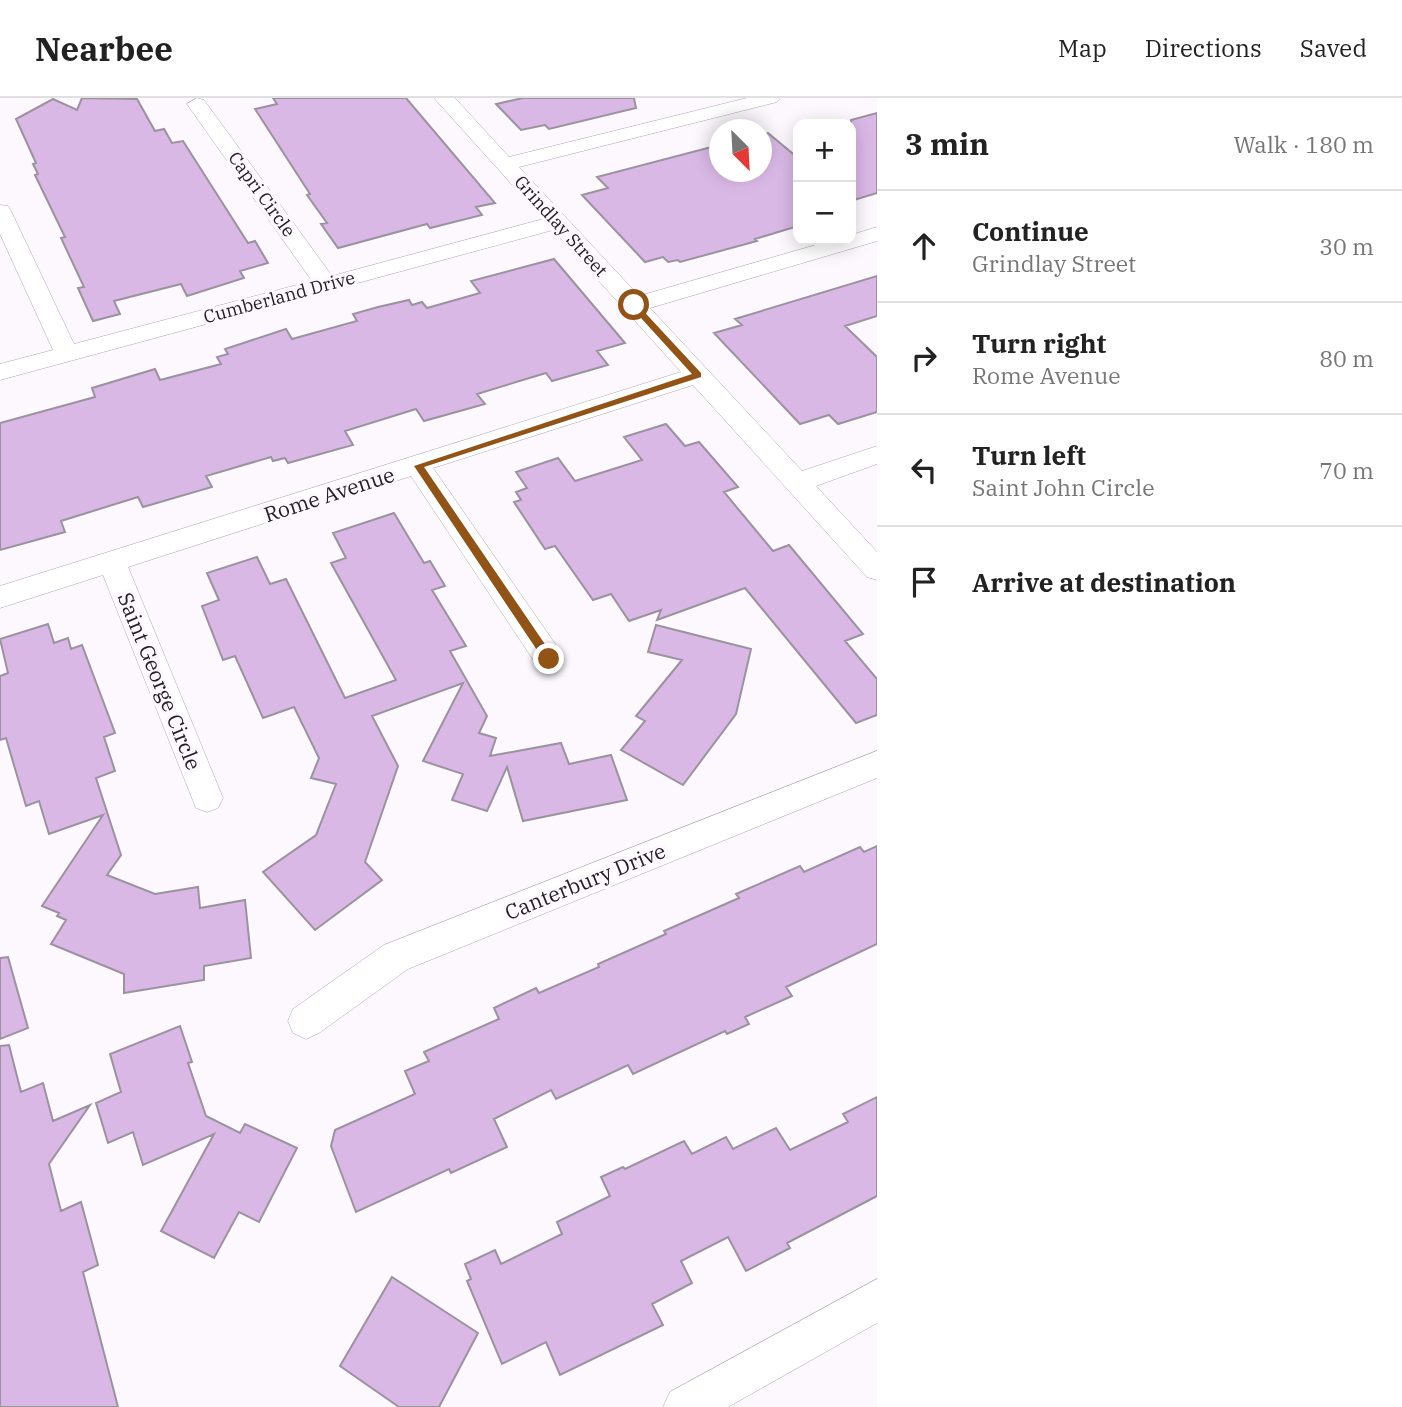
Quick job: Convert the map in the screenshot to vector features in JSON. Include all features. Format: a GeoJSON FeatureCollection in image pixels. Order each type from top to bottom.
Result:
{"type":"FeatureCollection","features":[{"type":"Feature","properties":{"kind":"street","name":"Grindlay Street"},"geometry":{"type":"LineString","coordinates":[[444,98],[877,570]]}},
{"type":"Feature","properties":{"kind":"street"},"geometry":{"type":"LineString","coordinates":[[505,164],[770,98]]}},
{"type":"Feature","properties":{"kind":"street","name":"Capri Circle"},"geometry":{"type":"LineString","coordinates":[[197,104],[327,285]]}},
{"type":"Feature","properties":{"kind":"street"},"geometry":{"type":"LineString","coordinates":[[0,211],[67,354]]}},
{"type":"Feature","properties":{"kind":"street","name":"Cumberland Drive"},"geometry":{"type":"LineString","coordinates":[[0,373],[557,222]]}},
{"type":"Feature","properties":{"kind":"street"},"geometry":{"type":"LineString","coordinates":[[634,305],[877,234]]}},
{"type":"Feature","properties":{"kind":"street","name":"Rome Avenue"},"geometry":{"type":"LineString","coordinates":[[0,597],[698,375]]}},
{"type":"Feature","properties":{"kind":"street"},"geometry":{"type":"LineString","coordinates":[[796,483],[877,455]]}},
{"type":"Feature","properties":{"kind":"street"},"geometry":{"type":"LineString","coordinates":[[418,466],[549,659]]}},
{"type":"Feature","properties":{"kind":"street","name":"Saint George Circle"},"geometry":{"type":"LineString","coordinates":[[112,563],[208,798]]}},
{"type":"Feature","properties":{"kind":"street","name":"Canterbury Drive"},"geometry":{"type":"LineString","coordinates":[[306,1021],[396,957],[877,764]]}},
{"type":"Feature","properties":{"kind":"street"},"geometry":{"type":"LineString","coordinates":[[685,1407],[877,1300]]}},
{"type":"Feature","properties":{"kind":"building"},"geometry":{"type":"Polygon","coordinates":[[[82,98],[137,99],[155,131],[164,129],[172,143],[183,141],[248,243],[255,241],[268,263],[240,271],[244,278],[187,296],[181,284],[114,301],[120,314],[93,321],[78,288],[84,287],[61,238],[65,237],[35,175],[38,174],[33,164],[36,163],[16,119],[53,99],[77,110],[82,98]]]}},
{"type":"Feature","properties":{"kind":"building"},"geometry":{"type":"Polygon","coordinates":[[[273,98],[406,98],[495,203],[476,207],[482,215],[430,228],[427,224],[338,248],[321,224],[327,223],[307,195],[310,194],[255,109],[277,104],[273,98]]]}},
{"type":"Feature","properties":{"kind":"building"},"geometry":{"type":"Polygon","coordinates":[[[523,98],[634,98],[636,108],[549,129],[545,125],[521,130],[496,104],[523,98]]]}},
{"type":"Feature","properties":{"kind":"building"},"geometry":{"type":"Polygon","coordinates":[[[877,113],[877,193],[856,199],[856,119],[877,113]]]}},
{"type":"Feature","properties":{"kind":"building"},"geometry":{"type":"Polygon","coordinates":[[[772,136],[793,154],[793,228],[755,239],[757,241],[680,262],[668,262],[663,257],[645,262],[582,195],[608,188],[597,177],[709,148],[709,182],[772,182],[772,136]]]}},
{"type":"Feature","properties":{"kind":"building"},"geometry":{"type":"Polygon","coordinates":[[[554,259],[625,343],[597,351],[608,365],[552,381],[546,373],[477,394],[485,404],[424,421],[416,409],[345,431],[353,445],[288,463],[285,458],[273,461],[271,457],[206,476],[212,487],[143,507],[138,497],[61,521],[65,532],[0,550],[0,423],[95,397],[92,388],[155,369],[160,380],[221,364],[217,357],[228,354],[225,349],[286,329],[292,339],[357,321],[353,314],[378,307],[409,300],[412,305],[422,302],[427,308],[480,293],[471,281],[554,259]]]}},
{"type":"Feature","properties":{"kind":"building"},"geometry":{"type":"Polygon","coordinates":[[[877,276],[877,316],[845,326],[877,357],[877,412],[838,424],[829,415],[800,424],[714,333],[742,325],[735,319],[877,276]]]}},
{"type":"Feature","properties":{"kind":"building"},"geometry":{"type":"Polygon","coordinates":[[[666,424],[685,446],[699,442],[738,487],[724,492],[773,551],[789,545],[863,634],[845,641],[877,679],[877,715],[856,723],[745,588],[657,620],[661,610],[629,621],[611,594],[593,600],[555,546],[545,549],[514,502],[521,500],[516,492],[527,488],[516,472],[558,458],[575,481],[642,460],[624,437],[666,424]]]}},
{"type":"Feature","properties":{"kind":"building"},"geometry":{"type":"Polygon","coordinates":[[[394,513],[424,563],[430,561],[445,586],[432,590],[466,646],[450,651],[487,716],[479,733],[496,738],[490,756],[561,743],[569,764],[611,755],[627,800],[523,821],[507,767],[487,811],[452,800],[463,774],[423,761],[463,683],[372,716],[398,766],[365,862],[382,880],[315,930],[263,872],[316,835],[336,784],[311,778],[319,758],[294,707],[263,718],[235,656],[223,660],[202,606],[219,600],[207,573],[257,557],[270,584],[286,579],[345,698],[396,680],[331,563],[346,558],[333,533],[394,513]]]}},
{"type":"Feature","properties":{"kind":"building"},"geometry":{"type":"Polygon","coordinates":[[[48,624],[54,643],[68,638],[71,649],[82,645],[115,733],[104,737],[115,771],[96,778],[121,855],[107,875],[155,894],[198,887],[200,908],[245,900],[251,958],[204,966],[204,980],[124,993],[124,974],[51,944],[66,920],[57,916],[59,913],[42,906],[103,815],[49,834],[39,801],[26,806],[6,738],[0,740],[0,676],[8,673],[0,639],[48,624]]]}},
{"type":"Feature","properties":{"kind":"building"},"geometry":{"type":"Polygon","coordinates":[[[656,625],[751,649],[736,714],[683,785],[621,750],[645,721],[636,716],[682,660],[648,652],[656,625]]]}},
{"type":"Feature","properties":{"kind":"building"},"geometry":{"type":"Polygon","coordinates":[[[877,846],[877,944],[786,987],[792,996],[745,1017],[749,1024],[727,1034],[725,1031],[633,1074],[628,1065],[556,1099],[551,1090],[494,1119],[507,1147],[451,1173],[449,1169],[356,1212],[331,1146],[335,1130],[415,1094],[405,1071],[429,1061],[424,1052],[499,1019],[494,1008],[536,988],[539,993],[599,967],[598,964],[666,934],[664,931],[739,898],[736,894],[800,866],[804,872],[860,847],[864,852],[877,846]]]}},
{"type":"Feature","properties":{"kind":"building"},"geometry":{"type":"Polygon","coordinates":[[[8,957],[28,1028],[0,1039],[0,958],[8,957]]]}},
{"type":"Feature","properties":{"kind":"building"},"geometry":{"type":"Polygon","coordinates":[[[180,1026],[192,1062],[188,1063],[206,1116],[240,1133],[245,1124],[297,1148],[259,1222],[239,1212],[214,1258],[161,1231],[214,1134],[143,1165],[133,1132],[108,1143],[96,1103],[121,1092],[110,1054],[180,1026]]]}},
{"type":"Feature","properties":{"kind":"building"},"geometry":{"type":"Polygon","coordinates":[[[9,1045],[21,1092],[43,1083],[53,1121],[90,1105],[49,1164],[61,1211],[81,1202],[98,1265],[83,1272],[118,1407],[0,1407],[0,1046],[9,1045]]]}},
{"type":"Feature","properties":{"kind":"building"},"geometry":{"type":"Polygon","coordinates":[[[877,1097],[877,1196],[787,1243],[790,1248],[746,1271],[728,1237],[681,1261],[692,1283],[652,1304],[663,1325],[560,1375],[546,1342],[502,1364],[467,1281],[471,1279],[465,1264],[495,1250],[501,1264],[562,1234],[557,1222],[610,1196],[601,1177],[623,1167],[625,1169],[684,1141],[692,1154],[726,1137],[733,1149],[776,1128],[790,1150],[848,1122],[843,1114],[877,1097]]]}},
{"type":"Feature","properties":{"kind":"building"},"geometry":{"type":"Polygon","coordinates":[[[392,1277],[478,1333],[439,1407],[399,1407],[340,1366],[392,1277]]]}},
{"type":"Feature","properties":{"kind":"route"},"geometry":{"type":"LineString","coordinates":[[549,659],[418,466],[698,375],[634,305]]}}]}
